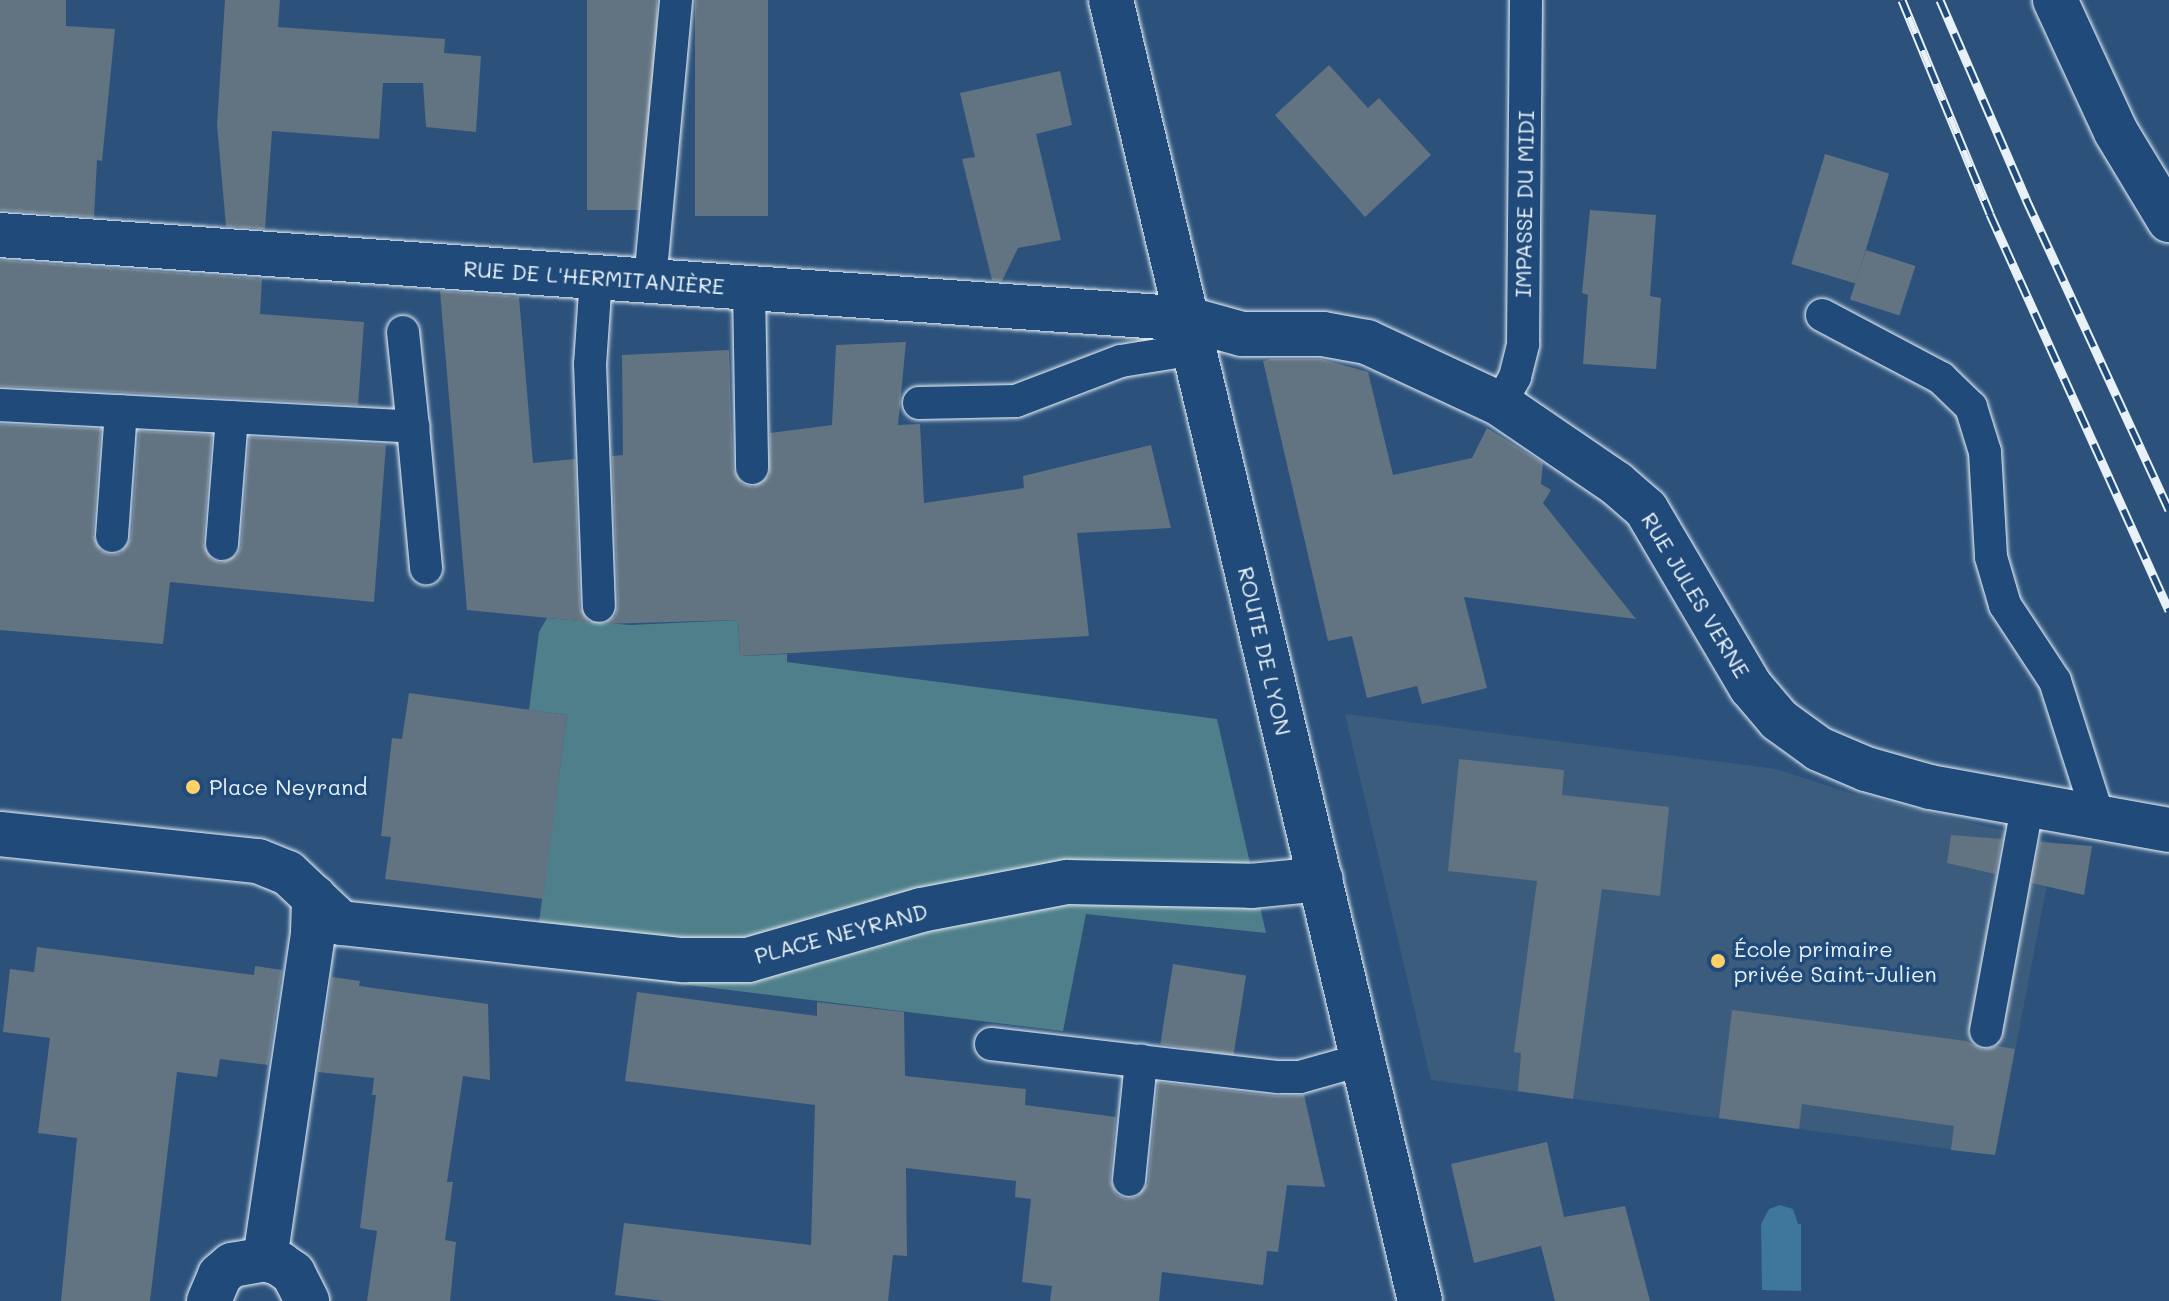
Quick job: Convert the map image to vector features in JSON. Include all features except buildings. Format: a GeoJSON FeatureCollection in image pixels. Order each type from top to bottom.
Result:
{"type":"FeatureCollection","features":[{"type":"Feature","properties":{"kind":"street","name":"ROUTE DE LYON"},"geometry":{"type":"LineString","coordinates":[[1111,0],[1420,1301]]}},
{"type":"Feature","properties":{"kind":"street"},"geometry":{"type":"LineString","coordinates":[[2055,0],[2116,132],[2169,220]]}},
{"type":"Feature","properties":{"kind":"street","name":"RUE DE L'HERMITANIÈRE"},"geometry":{"type":"LineString","coordinates":[[0,235],[749,288],[1191,334]]}},
{"type":"Feature","properties":{"kind":"street","name":"RUE JULES VERNE"},"geometry":{"type":"LineString","coordinates":[[1191,334],[1323,334],[1367,342],[1500,404],[1616,483],[1646,509],[1751,687],[1779,720],[1819,749],[1866,769],[1930,787],[2027,807],[2169,830]]}},
{"type":"Feature","properties":{"kind":"street","name":"PLACE NEYRAND"},"geometry":{"type":"LineString","coordinates":[[0,834],[258,861],[288,873],[341,923],[684,960],[748,960],[921,910],[1067,882],[1251,886],[1321,879]]}},
{"type":"Feature","properties":{"kind":"street"},"geometry":{"type":"LineString","coordinates":[[265,1259],[313,932],[314,897]]}},
{"type":"Feature","properties":{"kind":"street"},"geometry":{"type":"LineString","coordinates":[[209,1301],[220,1275],[232,1265],[265,1259],[293,1273],[307,1301]]}},
{"type":"Feature","properties":{"kind":"lane"},"geometry":{"type":"LineString","coordinates":[[650,281],[676,0]]}},
{"type":"Feature","properties":{"kind":"lane","name":"IMPASSE DU MIDI"},"geometry":{"type":"LineString","coordinates":[[1500,404],[1515,377],[1523,344],[1526,0]]}},
{"type":"Feature","properties":{"kind":"lane"},"geometry":{"type":"LineString","coordinates":[[596,277],[590,364],[599,606]]}},
{"type":"Feature","properties":{"kind":"lane"},"geometry":{"type":"LineString","coordinates":[[749,288],[752,468]]}},
{"type":"Feature","properties":{"kind":"lane"},"geometry":{"type":"LineString","coordinates":[[1822,315],[1941,378],[1971,407],[1985,452],[1991,557],[2005,605],[2055,681],[2099,819]]}},
{"type":"Feature","properties":{"kind":"lane"},"geometry":{"type":"LineString","coordinates":[[403,332],[426,568]]}},
{"type":"Feature","properties":{"kind":"lane"},"geometry":{"type":"LineString","coordinates":[[919,403],[1016,401],[1191,334]]}},
{"type":"Feature","properties":{"kind":"lane"},"geometry":{"type":"LineString","coordinates":[[0,405],[413,427]]}},
{"type":"Feature","properties":{"kind":"lane"},"geometry":{"type":"LineString","coordinates":[[112,536],[121,411]]}},
{"type":"Feature","properties":{"kind":"lane"},"geometry":{"type":"LineString","coordinates":[[222,544],[232,417]]}},
{"type":"Feature","properties":{"kind":"lane"},"geometry":{"type":"LineString","coordinates":[[1986,1031],[2027,807]]}},
{"type":"Feature","properties":{"kind":"lane"},"geometry":{"type":"LineString","coordinates":[[991,1044],[1300,1077],[1364,1059]]}},
{"type":"Feature","properties":{"kind":"lane"},"geometry":{"type":"LineString","coordinates":[[1129,1180],[1141,1061]]}},
{"type":"Feature","properties":{"kind":"shaded area","name":"École primaire privée Saint-Julien"},"geometry":{"type":"Polygon","coordinates":[[[1345,714],[1776,769],[1850,793],[2055,843],[1995,1155],[1431,1080],[1345,714]]]}},
{"type":"Feature","properties":{"kind":"shaded area"},"geometry":{"type":"Polygon","coordinates":[[[1780,1205],[1793,1209],[1798,1224],[1801,1224],[1801,1291],[1762,1290],[1761,1224],[1769,1209],[1780,1205]]]}},
{"type":"Feature","properties":{"kind":"green space"},"geometry":{"type":"Polygon","coordinates":[[[547,618],[630,625],[738,620],[740,656],[787,654],[787,662],[1217,719],[1266,933],[1086,914],[1063,1031],[533,966],[567,715],[529,710],[539,632],[547,618]]]}},
{"type":"Feature","properties":{"kind":"railway"},"geometry":{"type":"LineString","coordinates":[[1902,0],[1990,214],[2169,610]]}},
{"type":"Feature","properties":{"kind":"railway"},"geometry":{"type":"LineString","coordinates":[[1940,0],[2026,199],[2169,510]]}},
{"type":"Feature","properties":{"kind":"place","name":"Place Neyrand"},"geometry":{"type":"Point","coordinates":[193,787]}},
{"type":"Feature","properties":{"kind":"place","name":"École primaire privée Saint-Julien"},"geometry":{"type":"Point","coordinates":[1718,961]}}]}
